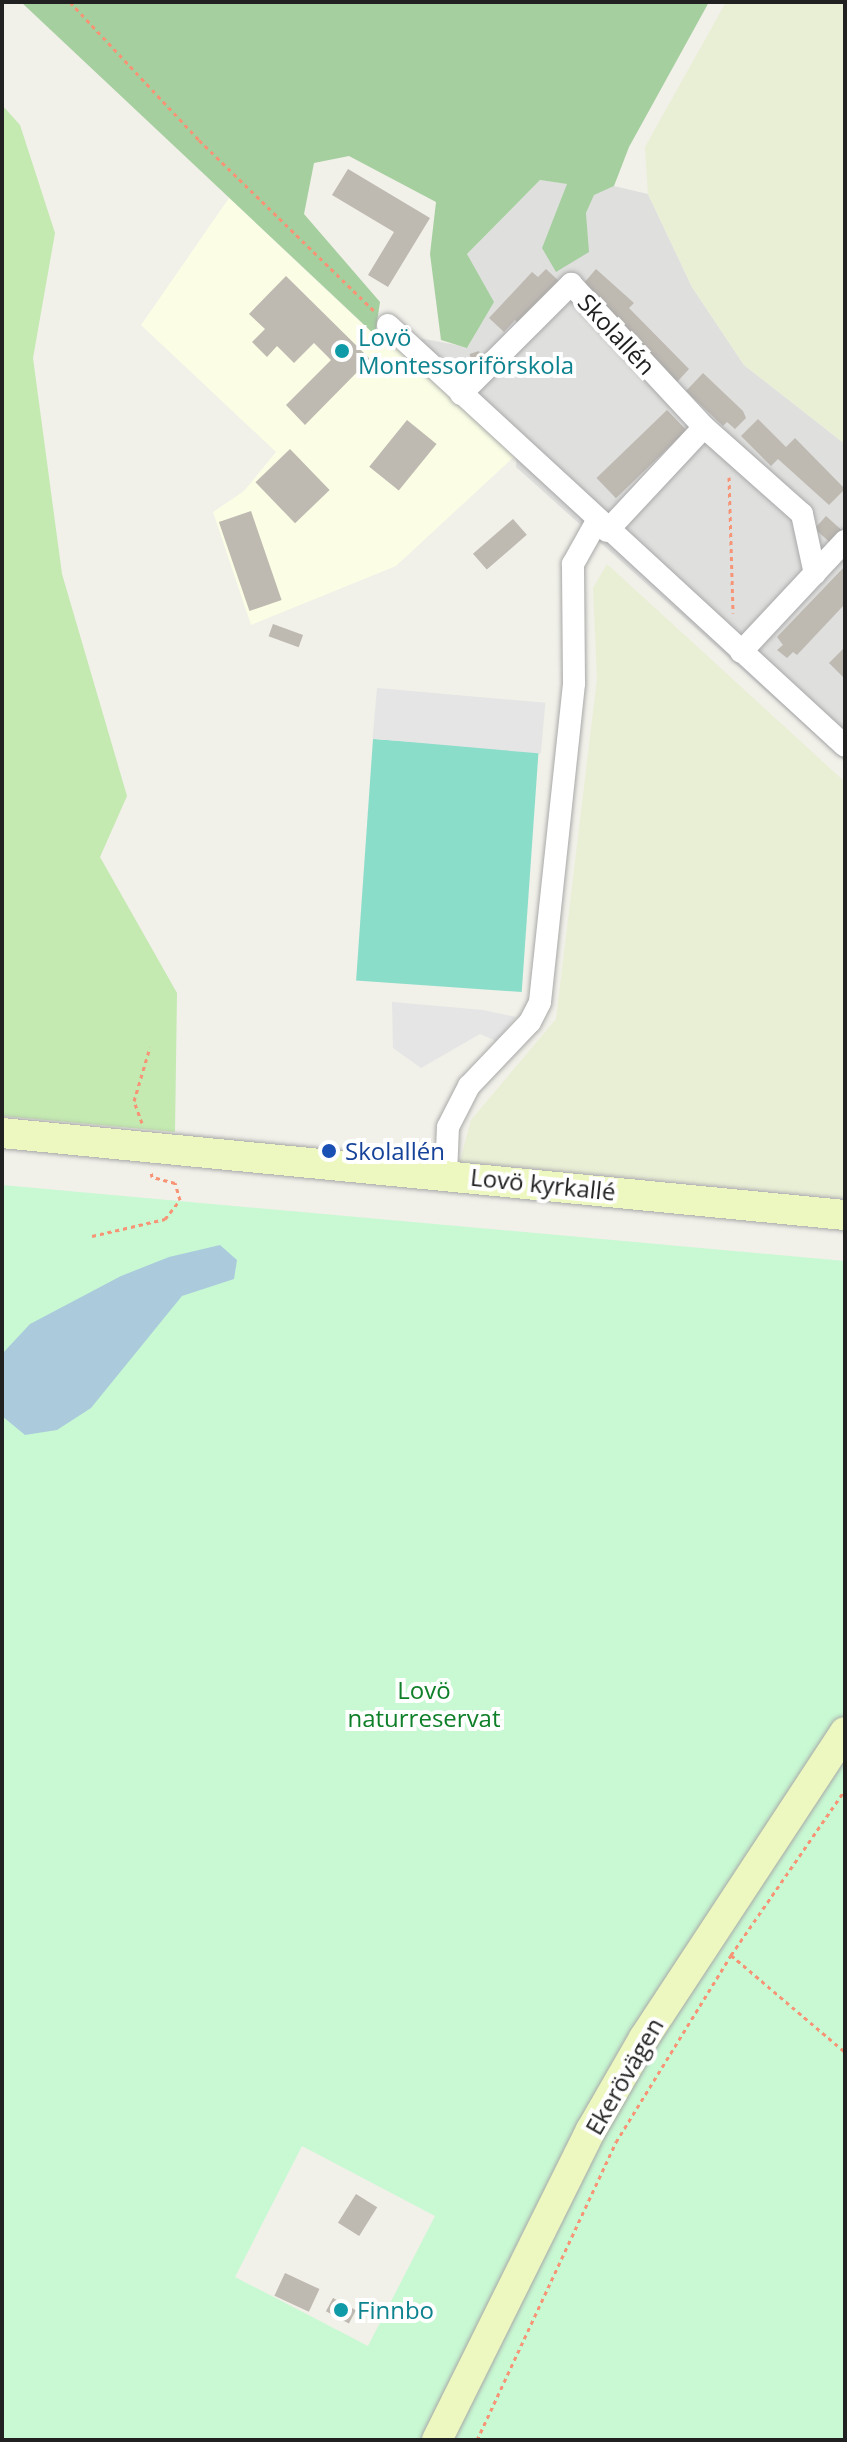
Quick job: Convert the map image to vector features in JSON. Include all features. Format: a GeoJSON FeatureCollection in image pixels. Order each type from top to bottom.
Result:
{"type":"FeatureCollection","features":[{"type":"Feature","properties":{"kind":"street","name":"Skolallén"},"geometry":{"type":"LineString","coordinates":[[461,394],[571,284],[704,427],[802,514],[815,574]]}},
{"type":"Feature","properties":{"kind":"street"},"geometry":{"type":"LineString","coordinates":[[388,325],[602,526],[845,746]]}},
{"type":"Feature","properties":{"kind":"street"},"geometry":{"type":"LineString","coordinates":[[446,1174],[448,1127],[469,1086],[521,1032],[540,1002],[574,683],[573,564],[602,526],[704,427]]}},
{"type":"Feature","properties":{"kind":"street"},"geometry":{"type":"LineString","coordinates":[[737,648],[845,541]]}},
{"type":"Feature","properties":{"kind":"street","name":"Lovö kyrkallé"},"geometry":{"type":"LineString","coordinates":[[2,1133],[845,1215]]}},
{"type":"Feature","properties":{"kind":"street","name":"Ekerövägen"},"geometry":{"type":"LineString","coordinates":[[437,2440],[591,2130],[720,1946],[845,1732]]}},
{"type":"Feature","properties":{"kind":"path"},"geometry":{"type":"LineString","coordinates":[[70,2],[199,140],[388,325]]}},
{"type":"Feature","properties":{"kind":"path"},"geometry":{"type":"LineString","coordinates":[[728,449],[737,648]]}},
{"type":"Feature","properties":{"kind":"path"},"geometry":{"type":"LineString","coordinates":[[92,1236],[165,1219],[180,1200],[175,1183],[152,1177],[149,1148],[134,1101],[150,1047]]}},
{"type":"Feature","properties":{"kind":"path"},"geometry":{"type":"LineString","coordinates":[[477,2440],[616,2142],[720,1946],[845,1790]]}},
{"type":"Feature","properties":{"kind":"path"},"geometry":{"type":"LineString","coordinates":[[720,1946],[845,2052]]}},
{"type":"Feature","properties":{"kind":"shaded area"},"geometry":{"type":"Polygon","coordinates":[[[726,2],[845,2],[845,444],[744,365],[692,287],[648,194],[645,147],[726,2]]]}},
{"type":"Feature","properties":{"kind":"shaded area"},"geometry":{"type":"Polygon","coordinates":[[[540,180],[568,184],[542,248],[588,252],[586,213],[594,194],[614,186],[648,194],[692,287],[744,365],[845,444],[845,762],[516,467],[517,452],[386,332],[468,347],[493,302],[467,254],[540,180]]]}},
{"type":"Feature","properties":{"kind":"shaded area"},"geometry":{"type":"Polygon","coordinates":[[[229,198],[374,335],[386,332],[518,453],[396,566],[251,625],[213,512],[244,491],[276,452],[141,325],[229,198]]]}},
{"type":"Feature","properties":{"kind":"shaded area"},"geometry":{"type":"Polygon","coordinates":[[[607,564],[845,782],[845,1198],[460,1161],[471,1120],[556,1019],[597,679],[593,588],[607,564]]]}},
{"type":"Feature","properties":{"kind":"shaded area"},"geometry":{"type":"Polygon","coordinates":[[[377,688],[545,703],[541,754],[373,739],[377,688]]]}},
{"type":"Feature","properties":{"kind":"shaded area"},"geometry":{"type":"Polygon","coordinates":[[[392,1002],[483,1010],[516,1017],[496,1041],[480,1034],[421,1068],[393,1048],[392,1002]]]}},
{"type":"Feature","properties":{"kind":"green space"},"geometry":{"type":"Polygon","coordinates":[[[21,2],[709,2],[629,147],[614,186],[594,195],[586,213],[589,252],[556,272],[542,248],[567,184],[540,180],[467,254],[494,302],[467,348],[441,340],[430,254],[436,202],[349,156],[314,163],[304,214],[380,302],[375,335],[21,2]]]}},
{"type":"Feature","properties":{"kind":"green space"},"geometry":{"type":"Polygon","coordinates":[[[2,105],[20,125],[55,233],[33,358],[62,574],[127,796],[100,857],[177,993],[175,1132],[2,1116],[2,105]]]}},
{"type":"Feature","properties":{"kind":"green space"},"geometry":{"type":"Polygon","coordinates":[[[373,739],[539,751],[522,992],[356,980],[373,739]]]}},
{"type":"Feature","properties":{"kind":"green space","name":"Lovö naturreservat"},"geometry":{"type":"Polygon","coordinates":[[[2,1185],[845,1261],[845,2440],[2,2440],[2,1185]],[[302,2146],[235,2277],[368,2346],[435,2216],[302,2146]]]}},
{"type":"Feature","properties":{"kind":"water"},"geometry":{"type":"Polygon","coordinates":[[[220,1245],[237,1260],[234,1279],[182,1296],[91,1408],[57,1430],[25,1435],[2,1416],[2,1354],[30,1324],[121,1276],[169,1257],[220,1245]]]}},
{"type":"Feature","properties":{"kind":"building"},"geometry":{"type":"Polygon","coordinates":[[[348,169],[430,218],[388,287],[368,275],[394,232],[332,195],[348,169]]]}},
{"type":"Feature","properties":{"kind":"building"},"geometry":{"type":"Polygon","coordinates":[[[546,269],[560,282],[520,325],[515,320],[504,332],[489,318],[532,272],[538,277],[546,269]]]}},
{"type":"Feature","properties":{"kind":"building"},"geometry":{"type":"Polygon","coordinates":[[[596,269],[634,303],[629,308],[689,369],[677,382],[584,283],[596,269]]]}},
{"type":"Feature","properties":{"kind":"building","name":"Lovö Montessoriförskola"},"geometry":{"type":"Polygon","coordinates":[[[286,276],[370,359],[305,425],[286,405],[331,360],[314,343],[294,363],[277,346],[267,357],[252,342],[265,329],[249,314],[286,276]]]}},
{"type":"Feature","properties":{"kind":"building"},"geometry":{"type":"Polygon","coordinates":[[[479,351],[483,363],[474,366],[469,354],[479,351]]]}},
{"type":"Feature","properties":{"kind":"building"},"geometry":{"type":"Polygon","coordinates":[[[703,373],[743,411],[746,418],[735,429],[727,422],[723,426],[686,391],[703,373]]]}},
{"type":"Feature","properties":{"kind":"building"},"geometry":{"type":"Polygon","coordinates":[[[667,410],[686,430],[616,498],[597,478],[667,410]]]}},
{"type":"Feature","properties":{"kind":"building"},"geometry":{"type":"Polygon","coordinates":[[[758,419],[786,447],[795,438],[845,489],[829,505],[778,459],[771,466],[741,436],[758,419]]]}},
{"type":"Feature","properties":{"kind":"building"},"geometry":{"type":"Polygon","coordinates":[[[407,420],[437,444],[399,491],[369,467],[407,420]]]}},
{"type":"Feature","properties":{"kind":"building"},"geometry":{"type":"Polygon","coordinates":[[[290,449],[330,490],[295,523],[255,482],[290,449]]]}},
{"type":"Feature","properties":{"kind":"building"},"geometry":{"type":"Polygon","coordinates":[[[251,511],[282,600],[249,611],[219,522],[251,511]]]}},
{"type":"Feature","properties":{"kind":"building"},"geometry":{"type":"Polygon","coordinates":[[[826,516],[845,533],[833,545],[815,529],[826,516]]]}},
{"type":"Feature","properties":{"kind":"building"},"geometry":{"type":"Polygon","coordinates":[[[513,519],[527,535],[487,570],[473,554],[513,519]]]}},
{"type":"Feature","properties":{"kind":"building"},"geometry":{"type":"Polygon","coordinates":[[[845,566],[845,604],[797,655],[793,652],[787,658],[777,650],[783,645],[777,637],[845,566]]]}},
{"type":"Feature","properties":{"kind":"building"},"geometry":{"type":"Polygon","coordinates":[[[273,624],[303,635],[299,647],[269,636],[273,624]]]}},
{"type":"Feature","properties":{"kind":"building"},"geometry":{"type":"Polygon","coordinates":[[[845,647],[845,679],[829,663],[845,647]]]}},
{"type":"Feature","properties":{"kind":"building"},"geometry":{"type":"Polygon","coordinates":[[[356,2194],[377,2207],[359,2236],[338,2223],[356,2194]]]}},
{"type":"Feature","properties":{"kind":"building"},"geometry":{"type":"Polygon","coordinates":[[[285,2273],[319,2289],[309,2312],[274,2296],[285,2273]]]}},
{"type":"Feature","properties":{"kind":"building","name":"Finnbo"},"geometry":{"type":"Polygon","coordinates":[[[333,2298],[356,2310],[349,2323],[326,2311],[333,2298]]]}},
{"type":"Feature","properties":{"kind":"place","name":"Lovö Montessoriförskola"},"geometry":{"type":"Point","coordinates":[342,351]}},
{"type":"Feature","properties":{"kind":"place","name":"Skolallén"},"geometry":{"type":"Point","coordinates":[329,1151]}},
{"type":"Feature","properties":{"kind":"place","name":"Finnbo"},"geometry":{"type":"Point","coordinates":[341,2310]}}]}
